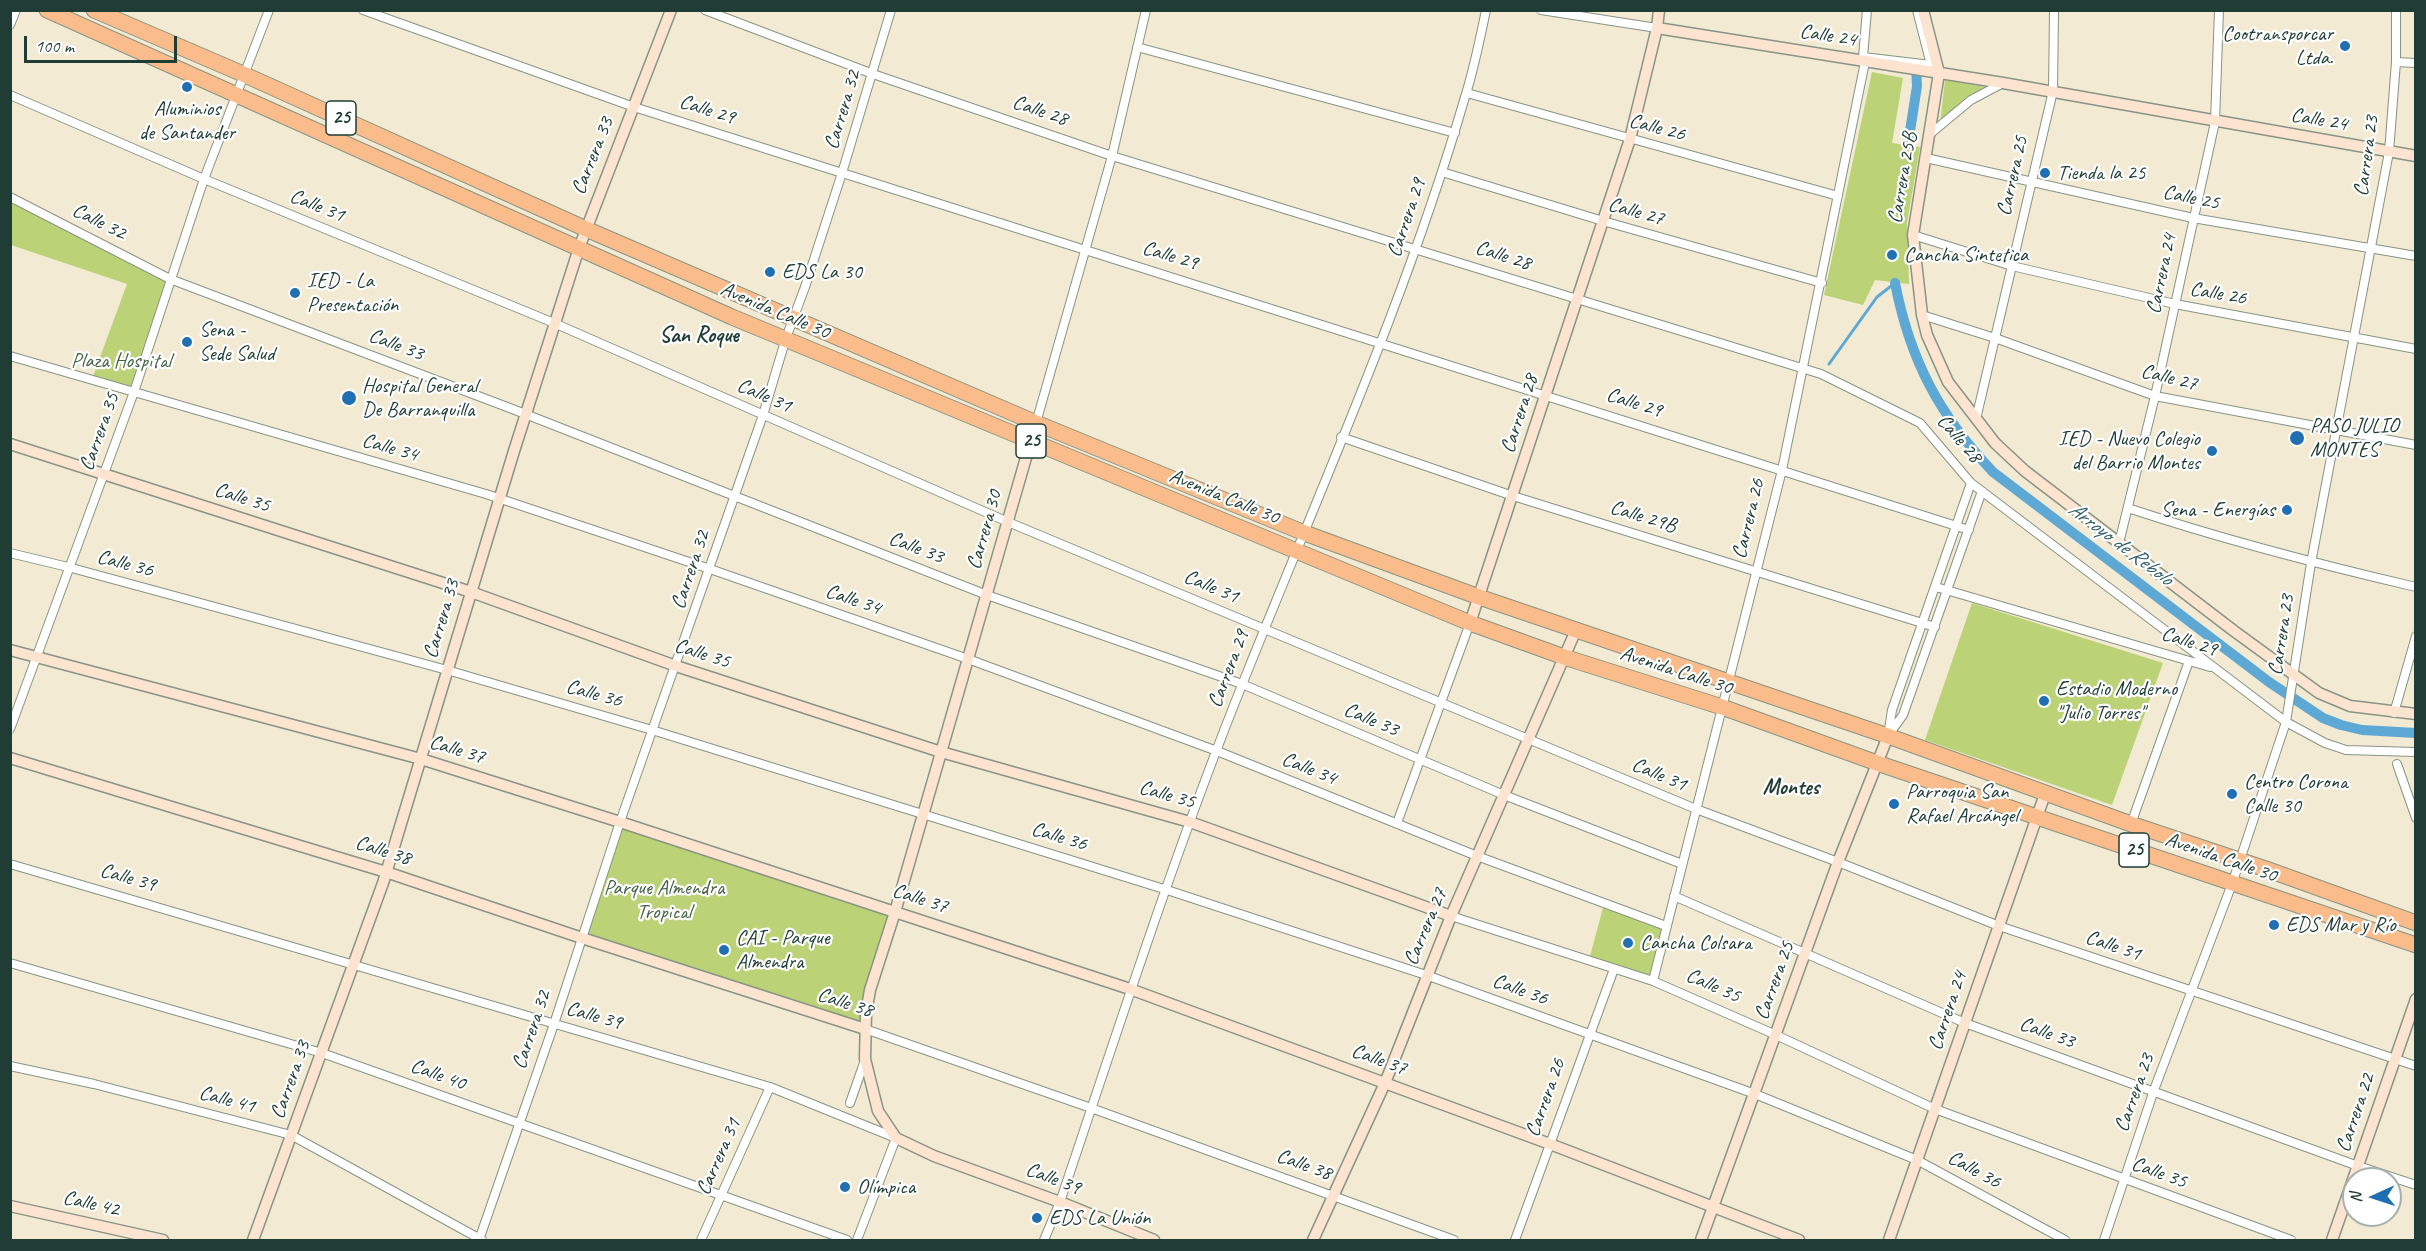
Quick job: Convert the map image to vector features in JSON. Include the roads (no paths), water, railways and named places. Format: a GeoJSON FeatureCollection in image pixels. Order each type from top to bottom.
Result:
{"type":"FeatureCollection","features":[{"type":"Feature","properties":{"kind":"highway","name":"Avenida Calle 30"},"geometry":{"type":"LineString","coordinates":[[47,10],[732,316],[1470,622],[1564,657],[1722,707],[1877,763],[2415,945]]}},
{"type":"Feature","properties":{"kind":"highway","name":"Avenida Calle 30"},"geometry":{"type":"LineString","coordinates":[[94,10],[243,74],[585,229],[1036,423],[1302,532],[1479,597],[1888,736],[2045,794],[2415,923]]}},
{"type":"Feature","properties":{"kind":"street"},"geometry":{"type":"LineString","coordinates":[[10,25],[16,10]]}},
{"type":"Feature","properties":{"kind":"street","name":"Carrera 35"},"geometry":{"type":"LineString","coordinates":[[10,729],[134,392],[204,179],[269,10]]}},
{"type":"Feature","properties":{"kind":"street","name":"Calle 29"},"geometry":{"type":"LineString","coordinates":[[363,10],[634,107],[1969,530]]}},
{"type":"Feature","properties":{"kind":"street","name":"Carrera 33"},"geometry":{"type":"LineString","coordinates":[[254,1240],[386,872],[554,323],[585,229],[671,10]]}},
{"type":"Feature","properties":{"kind":"street","name":"Calle 28"},"geometry":{"type":"LineString","coordinates":[[705,10],[873,74],[1112,156],[1804,368],[1887,405],[1920,423],[1971,483],[2216,669]]}},
{"type":"Feature","properties":{"kind":"street","name":"Carrera 32"},"geometry":{"type":"LineString","coordinates":[[480,1240],[620,822],[763,415],[786,338],[842,173],[891,10]]}},
{"type":"Feature","properties":{"kind":"street","name":"Carrera 30"},"geometry":{"type":"LineString","coordinates":[[896,1138],[878,1111],[865,1059],[865,1029],[870,990],[924,813],[1112,156],[1146,10]]}},
{"type":"Feature","properties":{"kind":"street","name":"Carrera 29"},"geometry":{"type":"LineString","coordinates":[[1044,1240],[1060,1202],[1164,889],[1242,684],[1302,532],[1381,343],[1416,249],[1467,93],[1486,10]]}},
{"type":"Feature","properties":{"kind":"street","name":"Calle 24"},"geometry":{"type":"LineString","coordinates":[[1541,10],[2053,91],[2215,122],[2415,156]]}},
{"type":"Feature","properties":{"kind":"street","name":"Carrera 28"},"geometry":{"type":"LineString","coordinates":[[1397,824],[1479,597],[1604,221],[1630,139],[1657,28],[1659,10]]}},
{"type":"Feature","properties":{"kind":"street"},"geometry":{"type":"LineString","coordinates":[[1865,10],[1863,57],[1931,65],[1917,10]]}},
{"type":"Feature","properties":{"kind":"street","name":"Carrera 26"},"geometry":{"type":"LineString","coordinates":[[1653,981],[1782,470],[1838,196],[1862,61],[1865,10]]}},
{"type":"Feature","properties":{"kind":"street"},"geometry":{"type":"LineString","coordinates":[[1923,10],[1935,72]]}},
{"type":"Feature","properties":{"kind":"street","name":"Carrera 25"},"geometry":{"type":"LineString","coordinates":[[1976,419],[2053,91],[2054,10]]}},
{"type":"Feature","properties":{"kind":"street","name":"Carrera 24"},"geometry":{"type":"LineString","coordinates":[[2119,543],[2155,396],[2215,122],[2219,10]]}},
{"type":"Feature","properties":{"kind":"street","name":"Carrera 23"},"geometry":{"type":"LineString","coordinates":[[2104,1240],[2154,1090],[2232,884],[2287,718],[2311,563],[2389,152],[2396,62],[2396,10]]}},
{"type":"Feature","properties":{"kind":"street"},"geometry":{"type":"LineString","coordinates":[[1137,47],[1455,133]]}},
{"type":"Feature","properties":{"kind":"street"},"geometry":{"type":"LineString","coordinates":[[2396,62],[2415,63]]}},
{"type":"Feature","properties":{"kind":"street","name":"Carrera 25B"},"geometry":{"type":"LineString","coordinates":[[1935,72],[1930,134],[1913,235],[1922,315],[1927,334],[1948,382],[1976,419]]}},
{"type":"Feature","properties":{"kind":"street"},"geometry":{"type":"LineString","coordinates":[[1930,134],[1971,100],[2003,83]]}},
{"type":"Feature","properties":{"kind":"street","name":"Calle 26"},"geometry":{"type":"LineString","coordinates":[[1467,93],[1838,196]]}},
{"type":"Feature","properties":{"kind":"street","name":"Calle 31"},"geometry":{"type":"LineString","coordinates":[[10,95],[204,179],[554,323],[1008,522],[1696,809],[1999,926],[2415,1066]]}},
{"type":"Feature","properties":{"kind":"street","name":"Calle 25"},"geometry":{"type":"LineString","coordinates":[[1926,158],[2193,218],[2415,256]]}},
{"type":"Feature","properties":{"kind":"street","name":"Calle 27"},"geometry":{"type":"LineString","coordinates":[[1442,172],[1822,283]]}},
{"type":"Feature","properties":{"kind":"street","name":"Calle 32"},"geometry":{"type":"LineString","coordinates":[[10,196],[170,279]]}},
{"type":"Feature","properties":{"kind":"street","name":"Calle 26"},"geometry":{"type":"LineString","coordinates":[[1913,235],[2012,266],[2175,304],[2415,349]]}},
{"type":"Feature","properties":{"kind":"street","name":"Calle 33"},"geometry":{"type":"LineString","coordinates":[[170,279],[526,414],[987,595],[1242,684],[1420,761],[1682,864]]}},
{"type":"Feature","properties":{"kind":"street","name":"Calle 27"},"geometry":{"type":"LineString","coordinates":[[1922,315],[1995,338],[2155,396],[2415,445]]}},
{"type":"Feature","properties":{"kind":"street","name":"Calle 34"},"geometry":{"type":"LineString","coordinates":[[10,356],[500,499],[710,569],[968,659],[1217,751],[1477,856],[1666,926]]}},
{"type":"Feature","properties":{"kind":"street","name":"Calle 28"},"geometry":{"type":"LineString","coordinates":[[1976,419],[1995,443],[2025,471],[2119,543]]}},
{"type":"Feature","properties":{"kind":"street","name":"Calle 29B"},"geometry":{"type":"LineString","coordinates":[[1341,437],[1513,496],[1935,627]]}},
{"type":"Feature","properties":{"kind":"street","name":"Calle 35"},"geometry":{"type":"LineString","coordinates":[[10,444],[471,592],[676,666],[941,752],[1190,822],[1451,916],[1653,981],[1935,1109],[2291,1240]]}},
{"type":"Feature","properties":{"kind":"street","name":"Carrera 25"},"geometry":{"type":"LineString","coordinates":[[1888,736],[1892,710],[1971,483]]}},
{"type":"Feature","properties":{"kind":"street","name":"Carrera 25"},"geometry":{"type":"LineString","coordinates":[[1701,1240],[1838,862],[1888,736],[1903,715],[1982,491]]}},
{"type":"Feature","properties":{"kind":"street"},"geometry":{"type":"LineString","coordinates":[[2128,508],[2219,538],[2311,563],[2415,587]]}},
{"type":"Feature","properties":{"kind":"street","name":"Calle 29"},"geometry":{"type":"LineString","coordinates":[[2119,543],[2319,693],[2340,704],[2415,714]]}},
{"type":"Feature","properties":{"kind":"street","name":"Calle 36"},"geometry":{"type":"LineString","coordinates":[[10,553],[447,670],[652,729],[1164,889],[1426,975],[1755,1094],[1917,1160],[2065,1240]]}},
{"type":"Feature","properties":{"kind":"street","name":"Calle 29"},"geometry":{"type":"LineString","coordinates":[[1936,587],[2216,669],[2325,743],[2346,750],[2415,752]]}},
{"type":"Feature","properties":{"kind":"street","name":"Carrera 27"},"geometry":{"type":"LineString","coordinates":[[1313,1240],[1384,1083],[1451,916],[1576,630]]}},
{"type":"Feature","properties":{"kind":"street"},"geometry":{"type":"LineString","coordinates":[[2394,713],[2415,636]]}},
{"type":"Feature","properties":{"kind":"street","name":"Calle 37"},"geometry":{"type":"LineString","coordinates":[[10,650],[421,759],[1130,989],[1550,1144],[1800,1240]]}},
{"type":"Feature","properties":{"kind":"street"},"geometry":{"type":"LineString","coordinates":[[2131,824],[2189,661]]}},
{"type":"Feature","properties":{"kind":"street","name":"Calle 38"},"geometry":{"type":"LineString","coordinates":[[10,758],[386,872],[865,1029],[1091,1108],[1454,1240]]}},
{"type":"Feature","properties":{"kind":"street"},"geometry":{"type":"LineString","coordinates":[[2397,764],[2415,818]]}},
{"type":"Feature","properties":{"kind":"street","name":"Carrera 24"},"geometry":{"type":"LineString","coordinates":[[1889,1240],[2045,794]]}},
{"type":"Feature","properties":{"kind":"street","name":"Calle 39"},"geometry":{"type":"LineString","coordinates":[[10,864],[354,963],[770,1087],[896,1138],[934,1156],[1060,1202],[1154,1240]]}},
{"type":"Feature","properties":{"kind":"street","name":"Calle 33"},"geometry":{"type":"LineString","coordinates":[[1674,896],[1965,1023],[2415,1185]]}},
{"type":"Feature","properties":{"kind":"street","name":"Calle 40"},"geometry":{"type":"LineString","coordinates":[[10,963],[322,1053],[847,1240]]}},
{"type":"Feature","properties":{"kind":"street","name":"Carrera 26"},"geometry":{"type":"LineString","coordinates":[[1515,1240],[1614,969]]}},
{"type":"Feature","properties":{"kind":"street","name":"Carrera 22"},"geometry":{"type":"LineString","coordinates":[[2332,1240],[2415,999]]}},
{"type":"Feature","properties":{"kind":"street","name":"Carrera 30"},"geometry":{"type":"LineString","coordinates":[[850,1102],[865,1059]]}},
{"type":"Feature","properties":{"kind":"street","name":"Calle 41"},"geometry":{"type":"LineString","coordinates":[[10,1066],[94,1084],[291,1135],[480,1240]]}},
{"type":"Feature","properties":{"kind":"street","name":"Carrera 31"},"geometry":{"type":"LineString","coordinates":[[701,1240],[770,1087]]}},
{"type":"Feature","properties":{"kind":"street"},"geometry":{"type":"LineString","coordinates":[[857,1240],[896,1138]]}},
{"type":"Feature","properties":{"kind":"street","name":"Calle 42"},"geometry":{"type":"LineString","coordinates":[[10,1206],[163,1240]]}},
{"type":"Feature","properties":{"kind":"waterway","name":"Arroyo de Rebolo"},"geometry":{"type":"LineString","coordinates":[[1908,144],[1917,86],[1916,65]]}},
{"type":"Feature","properties":{"kind":"waterway"},"geometry":{"type":"LineString","coordinates":[[1829,364],[1877,297],[1895,283]]}},
{"type":"Feature","properties":{"kind":"waterway","name":"Arroyo de Rebolo"},"geometry":{"type":"LineString","coordinates":[[1895,283],[1909,337],[1929,385],[1957,429],[1993,472],[2269,682],[2323,718],[2362,730],[2416,733]]}},
{"type":"Feature","properties":{"kind":"place","name":"Cootransporcar Ltda."},"geometry":{"type":"Point","coordinates":[2345,46]}},
{"type":"Feature","properties":{"kind":"place","name":"Aluminios de Santander"},"geometry":{"type":"Point","coordinates":[187,87]}},
{"type":"Feature","properties":{"kind":"place","name":"Tienda la 25"},"geometry":{"type":"Point","coordinates":[2045,173]}},
{"type":"Feature","properties":{"kind":"place","name":"Cancha Sintetica"},"geometry":{"type":"Point","coordinates":[1892,255]}},
{"type":"Feature","properties":{"kind":"place","name":"EDS La 30"},"geometry":{"type":"Point","coordinates":[770,272]}},
{"type":"Feature","properties":{"kind":"place","name":"IED - La Presentación"},"geometry":{"type":"Point","coordinates":[295,293]}},
{"type":"Feature","properties":{"kind":"place","name":"Sena - Sede Salud"},"geometry":{"type":"Point","coordinates":[187,342]}},
{"type":"Feature","properties":{"kind":"place","name":"Hospital General De Barranquilla"},"geometry":{"type":"Point","coordinates":[349,398]}},
{"type":"Feature","properties":{"kind":"place","name":"PASO JULIO MONTES"},"geometry":{"type":"Point","coordinates":[2297,438]}},
{"type":"Feature","properties":{"kind":"place","name":"IED - Nuevo Colegio del Barrio Montes"},"geometry":{"type":"Point","coordinates":[2212,451]}},
{"type":"Feature","properties":{"kind":"place","name":"Sena - Energías"},"geometry":{"type":"Point","coordinates":[2287,510]}},
{"type":"Feature","properties":{"kind":"place","name":"Estadio Moderno \"Julio Torres\""},"geometry":{"type":"Point","coordinates":[2044,701]}},
{"type":"Feature","properties":{"kind":"place","name":"Centro Corona Calle 30"},"geometry":{"type":"Point","coordinates":[2232,794]}},
{"type":"Feature","properties":{"kind":"place","name":"Parroquia San Rafael Arcángel"},"geometry":{"type":"Point","coordinates":[1894,804]}},
{"type":"Feature","properties":{"kind":"place","name":"EDS Mar y Río"},"geometry":{"type":"Point","coordinates":[2274,925]}},
{"type":"Feature","properties":{"kind":"place","name":"Cancha Colsara"},"geometry":{"type":"Point","coordinates":[1628,943]}},
{"type":"Feature","properties":{"kind":"place","name":"CAI - Parque Almendra"},"geometry":{"type":"Point","coordinates":[724,950]}},
{"type":"Feature","properties":{"kind":"place","name":"Olímpica"},"geometry":{"type":"Point","coordinates":[845,1187]}},
{"type":"Feature","properties":{"kind":"place","name":"EDS La Unión"},"geometry":{"type":"Point","coordinates":[1037,1218]}},
{"type":"Feature","properties":{"kind":"district","name":"San Roque"},"geometry":{"type":"Point","coordinates":[699,336]}},
{"type":"Feature","properties":{"kind":"district","name":"Montes"},"geometry":{"type":"Point","coordinates":[1791,788]}},
{"type":"Feature","properties":{"kind":"park label","name":"Plaza Hospital"},"geometry":{"type":"Point","coordinates":[121,361]}},
{"type":"Feature","properties":{"kind":"park label","name":"Parque Almendra Tropical"},"geometry":{"type":"Point","coordinates":[664,900]}}]}
